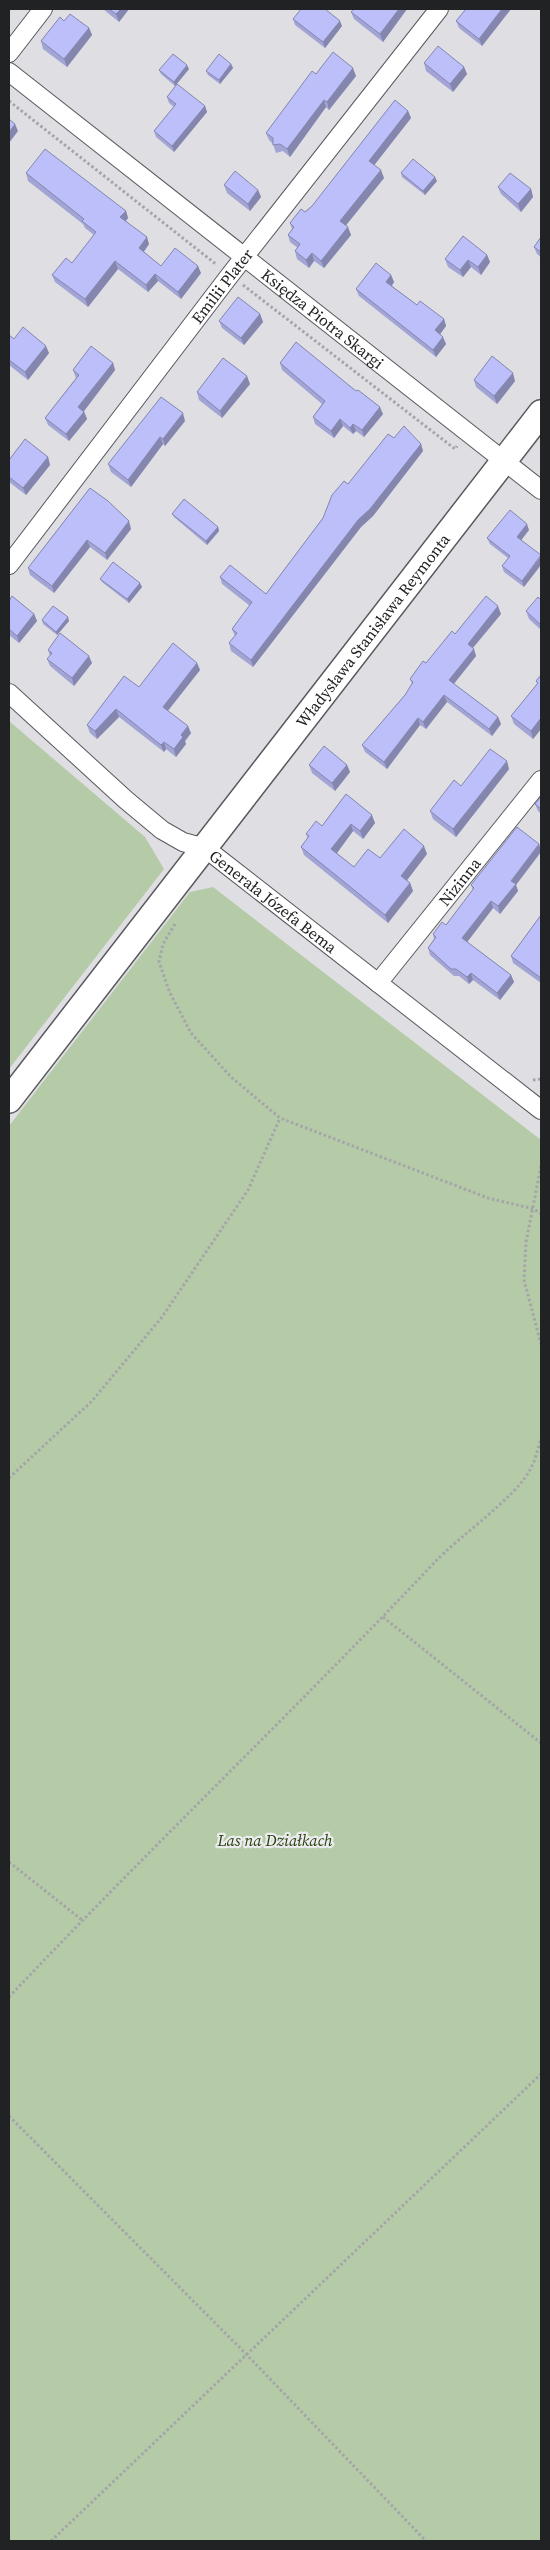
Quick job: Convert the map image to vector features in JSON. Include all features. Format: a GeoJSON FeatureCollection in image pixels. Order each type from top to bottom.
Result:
{"type":"FeatureCollection","features":[{"type":"Feature","properties":{"kind":"main road","name":"Władysława Stanisława Reymonta"},"geometry":{"type":"LineString","coordinates":[[9,1100],[541,413]]}},
{"type":"Feature","properties":{"kind":"street"},"geometry":{"type":"LineString","coordinates":[[9,53],[43,9]]}},
{"type":"Feature","properties":{"kind":"street","name":"Emilii Plater"},"geometry":{"type":"LineString","coordinates":[[9,566],[244,258],[439,9]]}},
{"type":"Feature","properties":{"kind":"street","name":"Księdza Piotra Skargi"},"geometry":{"type":"LineString","coordinates":[[9,72],[541,490]]}},
{"type":"Feature","properties":{"kind":"street","name":"Generała Józefa Bema"},"geometry":{"type":"LineString","coordinates":[[9,693],[126,800],[162,830],[184,842],[204,848],[541,1109]]}},
{"type":"Feature","properties":{"kind":"street","name":"Nizinna"},"geometry":{"type":"LineString","coordinates":[[378,984],[541,780]]}},
{"type":"Feature","properties":{"kind":"path"},"geometry":{"type":"LineString","coordinates":[[178,921],[163,944],[159,962],[170,993],[191,1033],[231,1077],[280,1118],[488,1198],[534,1209],[541,1214]]}},
{"type":"Feature","properties":{"kind":"path"},"geometry":{"type":"LineString","coordinates":[[9,1478],[92,1401],[162,1317],[248,1190],[280,1118]]}},
{"type":"Feature","properties":{"kind":"path"},"geometry":{"type":"LineString","coordinates":[[541,1166],[526,1242],[524,1280],[541,1344]]}},
{"type":"Feature","properties":{"kind":"path"},"geometry":{"type":"LineString","coordinates":[[9,1997],[82,1920],[383,1617],[446,1550],[511,1492],[531,1468],[541,1438]]}},
{"type":"Feature","properties":{"kind":"path"},"geometry":{"type":"LineString","coordinates":[[383,1617],[541,1743]]}},
{"type":"Feature","properties":{"kind":"path"},"geometry":{"type":"LineString","coordinates":[[9,1862],[82,1920]]}},
{"type":"Feature","properties":{"kind":"path"},"geometry":{"type":"LineString","coordinates":[[51,2541],[541,2074]]}},
{"type":"Feature","properties":{"kind":"path"},"geometry":{"type":"LineString","coordinates":[[9,2116],[247,2355],[426,2541]]}},
{"type":"Feature","properties":{"kind":"green space"},"geometry":{"type":"Polygon","coordinates":[[[9,721],[145,837],[164,869],[9,1069],[9,721]]]}},
{"type":"Feature","properties":{"kind":"green space","name":"Las na Działkach"},"geometry":{"type":"Polygon","coordinates":[[[213,887],[541,1140],[541,2541],[9,2541],[9,1126],[190,892],[213,887]]]}},
{"type":"Feature","properties":{"kind":"building"},"geometry":{"type":"Polygon","coordinates":[[[109,9],[121,9],[116,14],[109,9]]]}},
{"type":"Feature","properties":{"kind":"building"},"geometry":{"type":"Polygon","coordinates":[[[301,9],[325,9],[340,21],[323,42],[293,19],[301,9]]]}},
{"type":"Feature","properties":{"kind":"building"},"geometry":{"type":"Polygon","coordinates":[[[354,9],[399,9],[380,34],[351,12],[354,9]]]}},
{"type":"Feature","properties":{"kind":"building"},"geometry":{"type":"Polygon","coordinates":[[[466,9],[502,9],[479,39],[456,21],[466,9]]]}},
{"type":"Feature","properties":{"kind":"building"},"geometry":{"type":"Polygon","coordinates":[[[70,14],[89,28],[64,59],[41,41],[60,17],[64,21],[70,14]]]}},
{"type":"Feature","properties":{"kind":"building"},"geometry":{"type":"Polygon","coordinates":[[[438,46],[464,67],[450,84],[424,63],[438,46]]]}},
{"type":"Feature","properties":{"kind":"building"},"geometry":{"type":"Polygon","coordinates":[[[333,52],[353,68],[327,102],[324,100],[287,149],[280,144],[273,145],[273,138],[266,133],[312,71],[316,74],[333,52]]]}},
{"type":"Feature","properties":{"kind":"building"},"geometry":{"type":"Polygon","coordinates":[[[173,54],[187,65],[174,82],[159,70],[173,54]]]}},
{"type":"Feature","properties":{"kind":"building"},"geometry":{"type":"Polygon","coordinates":[[[219,54],[231,64],[219,80],[206,71],[219,54]]]}},
{"type":"Feature","properties":{"kind":"building"},"geometry":{"type":"Polygon","coordinates":[[[177,84],[205,106],[172,146],[154,131],[176,104],[167,97],[177,84]]]}},
{"type":"Feature","properties":{"kind":"building"},"geometry":{"type":"Polygon","coordinates":[[[395,100],[408,111],[369,161],[381,170],[340,221],[348,227],[321,261],[312,253],[306,260],[295,251],[300,244],[288,235],[294,227],[290,223],[301,209],[305,212],[312,206],[395,100]]]}},
{"type":"Feature","properties":{"kind":"building"},"geometry":{"type":"Polygon","coordinates":[[[9,119],[15,124],[9,132],[9,119]]]}},
{"type":"Feature","properties":{"kind":"building"},"geometry":{"type":"Polygon","coordinates":[[[45,149],[126,211],[120,217],[147,237],[139,248],[161,266],[175,248],[198,266],[178,292],[155,274],[146,285],[115,261],[85,299],[52,275],[66,258],[72,263],[96,232],[82,221],[84,219],[26,173],[45,149]]]}},
{"type":"Feature","properties":{"kind":"building"},"geometry":{"type":"Polygon","coordinates":[[[413,159],[435,177],[423,191],[401,173],[413,159]]]}},
{"type":"Feature","properties":{"kind":"building"},"geometry":{"type":"Polygon","coordinates":[[[235,171],[258,190],[248,204],[224,185],[235,171]]]}},
{"type":"Feature","properties":{"kind":"building"},"geometry":{"type":"Polygon","coordinates":[[[510,173],[531,189],[518,204],[498,187],[510,173]]]}},
{"type":"Feature","properties":{"kind":"building"},"geometry":{"type":"Polygon","coordinates":[[[463,236],[487,255],[478,267],[468,260],[460,270],[445,259],[463,236]]]}},
{"type":"Feature","properties":{"kind":"building"},"geometry":{"type":"Polygon","coordinates":[[[541,237],[541,252],[534,247],[541,237]]]}},
{"type":"Feature","properties":{"kind":"building"},"geometry":{"type":"Polygon","coordinates":[[[376,263],[391,275],[386,282],[417,305],[420,301],[444,319],[435,330],[443,337],[433,350],[356,289],[376,263]]]}},
{"type":"Feature","properties":{"kind":"building"},"geometry":{"type":"Polygon","coordinates":[[[238,297],[260,314],[241,338],[219,321],[238,297]]]}},
{"type":"Feature","properties":{"kind":"building"},"geometry":{"type":"Polygon","coordinates":[[[23,327],[46,346],[25,372],[9,360],[9,335],[14,339],[23,327]]]}},
{"type":"Feature","properties":{"kind":"building"},"geometry":{"type":"Polygon","coordinates":[[[296,342],[356,391],[358,390],[380,407],[362,430],[353,424],[350,428],[340,419],[331,431],[313,417],[325,401],[280,363],[296,342]]]}},
{"type":"Feature","properties":{"kind":"building"},"geometry":{"type":"Polygon","coordinates":[[[91,346],[113,363],[78,407],[84,412],[66,434],[45,418],[79,375],[73,370],[91,346]]]}},
{"type":"Feature","properties":{"kind":"building"},"geometry":{"type":"Polygon","coordinates":[[[492,356],[513,373],[494,396],[474,380],[492,356]]]}},
{"type":"Feature","properties":{"kind":"building"},"geometry":{"type":"Polygon","coordinates":[[[223,358],[247,376],[220,411],[197,392],[223,358]]]}},
{"type":"Feature","properties":{"kind":"building"},"geometry":{"type":"Polygon","coordinates":[[[161,397],[183,413],[163,439],[160,437],[128,480],[108,464],[161,397]]]}},
{"type":"Feature","properties":{"kind":"building"},"geometry":{"type":"Polygon","coordinates":[[[404,426],[421,444],[370,509],[358,520],[251,660],[229,643],[237,633],[232,629],[252,602],[220,577],[230,565],[266,594],[323,518],[332,495],[344,481],[348,484],[388,434],[394,438],[404,426]]]}},
{"type":"Feature","properties":{"kind":"building"},"geometry":{"type":"Polygon","coordinates":[[[25,439],[48,457],[23,488],[9,477],[9,460],[25,439]]]}},
{"type":"Feature","properties":{"kind":"building"},"geometry":{"type":"Polygon","coordinates":[[[90,488],[108,501],[129,521],[105,553],[87,540],[52,586],[28,568],[90,488]]]}},
{"type":"Feature","properties":{"kind":"building"},"geometry":{"type":"Polygon","coordinates":[[[184,499],[218,527],[206,541],[172,514],[184,499]]]}},
{"type":"Feature","properties":{"kind":"building"},"geometry":{"type":"Polygon","coordinates":[[[510,510],[527,524],[517,537],[541,555],[522,581],[502,566],[510,556],[487,538],[510,510]]]}},
{"type":"Feature","properties":{"kind":"building"},"geometry":{"type":"Polygon","coordinates":[[[113,562],[140,583],[127,599],[100,579],[113,562]]]}},
{"type":"Feature","properties":{"kind":"building"},"geometry":{"type":"Polygon","coordinates":[[[12,596],[34,614],[17,636],[9,629],[9,601],[12,596]]]}},
{"type":"Feature","properties":{"kind":"building"},"geometry":{"type":"Polygon","coordinates":[[[486,596],[498,606],[468,644],[474,649],[449,680],[498,717],[489,729],[444,695],[423,722],[418,718],[384,762],[362,745],[405,695],[413,682],[410,679],[423,661],[426,663],[452,631],[455,634],[486,596]]]}},
{"type":"Feature","properties":{"kind":"building"},"geometry":{"type":"Polygon","coordinates":[[[538,597],[541,600],[541,625],[526,611],[538,597]]]}},
{"type":"Feature","properties":{"kind":"building"},"geometry":{"type":"Polygon","coordinates":[[[53,606],[68,617],[56,632],[42,620],[53,606]]]}},
{"type":"Feature","properties":{"kind":"building"},"geometry":{"type":"Polygon","coordinates":[[[60,633],[89,656],[72,678],[47,659],[52,653],[48,650],[60,633]]]}},
{"type":"Feature","properties":{"kind":"building"},"geometry":{"type":"Polygon","coordinates":[[[173,643],[197,663],[163,707],[188,726],[174,749],[164,742],[161,745],[116,709],[95,731],[87,725],[124,676],[139,687],[173,643]]]}},
{"type":"Feature","properties":{"kind":"building"},"geometry":{"type":"Polygon","coordinates":[[[541,675],[541,718],[531,731],[511,716],[538,683],[536,681],[541,675]]]}},
{"type":"Feature","properties":{"kind":"building"},"geometry":{"type":"Polygon","coordinates":[[[324,746],[347,765],[332,783],[309,765],[324,746]]]}},
{"type":"Feature","properties":{"kind":"building"},"geometry":{"type":"Polygon","coordinates":[[[490,749],[507,761],[453,829],[430,811],[454,780],[461,786],[490,749]]]}},
{"type":"Feature","properties":{"kind":"building"},"geometry":{"type":"Polygon","coordinates":[[[346,794],[372,815],[360,831],[351,824],[331,849],[354,867],[368,849],[380,858],[404,829],[424,846],[401,876],[410,883],[385,915],[301,847],[309,836],[306,834],[316,821],[322,826],[346,794]]]}},
{"type":"Feature","properties":{"kind":"building"},"geometry":{"type":"Polygon","coordinates":[[[541,797],[541,809],[535,804],[541,797]]]}},
{"type":"Feature","properties":{"kind":"building"},"geometry":{"type":"Polygon","coordinates":[[[517,827],[539,844],[511,881],[516,884],[498,906],[491,901],[462,938],[511,975],[497,993],[471,973],[467,977],[456,969],[451,969],[428,948],[436,937],[433,934],[442,922],[446,925],[474,888],[471,885],[517,827]]]}},
{"type":"Feature","properties":{"kind":"building"},"geometry":{"type":"Polygon","coordinates":[[[541,915],[541,978],[511,956],[541,915]]]}}]}
